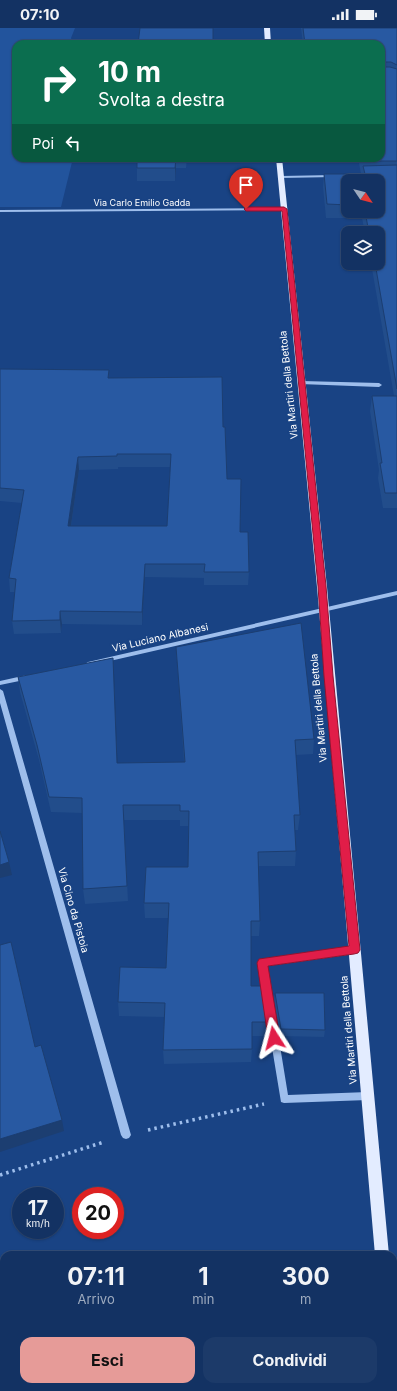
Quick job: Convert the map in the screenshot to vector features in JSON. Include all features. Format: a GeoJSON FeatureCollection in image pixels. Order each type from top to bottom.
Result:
{"type":"FeatureCollection","features":[{"type":"Feature","properties":{"kind":"main road"},"geometry":{"type":"LineString","coordinates":[[266,28],[268,40]]}},
{"type":"Feature","properties":{"kind":"main road","name":"Via Martiri della Bettola"},"geometry":{"type":"LineString","coordinates":[[279,162],[324,611],[382,1251]]}},
{"type":"Feature","properties":{"kind":"street"},"geometry":{"type":"LineString","coordinates":[[281,177],[341,176]]}},
{"type":"Feature","properties":{"kind":"street","name":"Via Carlo Emilio Gadda"},"geometry":{"type":"LineString","coordinates":[[0,211],[284,209]]}},
{"type":"Feature","properties":{"kind":"street"},"geometry":{"type":"LineString","coordinates":[[302,383],[379,385]]}},
{"type":"Feature","properties":{"kind":"street","name":"Via Luciano Albanesi"},"geometry":{"type":"LineString","coordinates":[[77,666],[324,611],[397,593]]}},
{"type":"Feature","properties":{"kind":"street"},"geometry":{"type":"LineString","coordinates":[[0,683],[31,676]]}},
{"type":"Feature","properties":{"kind":"street","name":"Via Cino da Pistoia"},"geometry":{"type":"LineString","coordinates":[[0,691],[126,1135]]}},
{"type":"Feature","properties":{"kind":"street"},"geometry":{"type":"LineString","coordinates":[[354,950],[262,963],[284,1099],[368,1096]]}},
{"type":"Feature","properties":{"kind":"path"},"geometry":{"type":"LineString","coordinates":[[0,1175],[126,1135],[284,1099]]}},
{"type":"Feature","properties":{"kind":"shaded area"},"geometry":{"type":"Polygon","coordinates":[[[0,28],[75,28],[72,40],[12,40],[12,162],[72,162],[61,207],[0,207],[0,28]]]}},
{"type":"Feature","properties":{"kind":"building"},"geometry":{"type":"Polygon","coordinates":[[[140,28],[213,28],[213,40],[138,40],[140,28]]]}},
{"type":"Feature","properties":{"kind":"building"},"geometry":{"type":"Polygon","coordinates":[[[303,28],[397,28],[397,65],[391,62],[385,62],[385,40],[304,40],[303,28]]]}},
{"type":"Feature","properties":{"kind":"building"},"geometry":{"type":"Polygon","coordinates":[[[385,67],[397,69],[397,161],[385,161],[385,67]]]}},
{"type":"Feature","properties":{"kind":"building"},"geometry":{"type":"Polygon","coordinates":[[[137,162],[176,162],[175,168],[137,168],[137,162]]]}},
{"type":"Feature","properties":{"kind":"building"},"geometry":{"type":"Polygon","coordinates":[[[397,165],[397,389],[376,270],[385,270],[385,226],[368,226],[366,218],[385,218],[385,174],[365,174],[363,166],[397,165]]]}},
{"type":"Feature","properties":{"kind":"building"},"geometry":{"type":"Polygon","coordinates":[[[324,174],[341,174],[341,205],[327,204],[324,174]]]}},
{"type":"Feature","properties":{"kind":"building"},"geometry":{"type":"Polygon","coordinates":[[[0,369],[109,370],[108,378],[222,377],[223,427],[225,427],[227,479],[241,479],[240,532],[248,532],[249,572],[204,572],[205,564],[145,564],[142,612],[60,611],[60,620],[12,621],[16,579],[9,578],[24,490],[0,488],[0,369]],[[117,454],[117,456],[78,457],[68,526],[167,526],[171,454],[117,454]]]}},
{"type":"Feature","properties":{"kind":"building"},"geometry":{"type":"Polygon","coordinates":[[[372,396],[397,396],[397,493],[385,493],[372,396]]]}},
{"type":"Feature","properties":{"kind":"building"},"geometry":{"type":"Polygon","coordinates":[[[301,623],[314,739],[295,740],[300,815],[294,815],[296,851],[258,852],[260,921],[251,921],[251,986],[264,986],[270,1022],[252,1022],[252,1049],[163,1050],[165,1003],[118,1002],[120,967],[166,968],[169,903],[144,903],[146,867],[188,867],[189,811],[180,811],[180,805],[123,805],[127,886],[83,889],[82,798],[49,797],[37,745],[18,677],[113,658],[117,763],[185,762],[176,647],[301,623]]]}},
{"type":"Feature","properties":{"kind":"building"},"geometry":{"type":"Polygon","coordinates":[[[0,831],[9,862],[0,865],[0,831]]]}},
{"type":"Feature","properties":{"kind":"building"},"geometry":{"type":"Polygon","coordinates":[[[11,942],[35,1047],[41,1045],[62,1120],[0,1139],[0,945],[11,942]]]}},
{"type":"Feature","properties":{"kind":"building"},"geometry":{"type":"Polygon","coordinates":[[[275,993],[324,993],[325,1030],[281,1029],[275,993]]]}},
{"type":"Feature","properties":{"kind":"route"},"geometry":{"type":"LineString","coordinates":[[246,209],[284,209],[322,586],[354,950],[262,963],[274,1038]]}}]}
